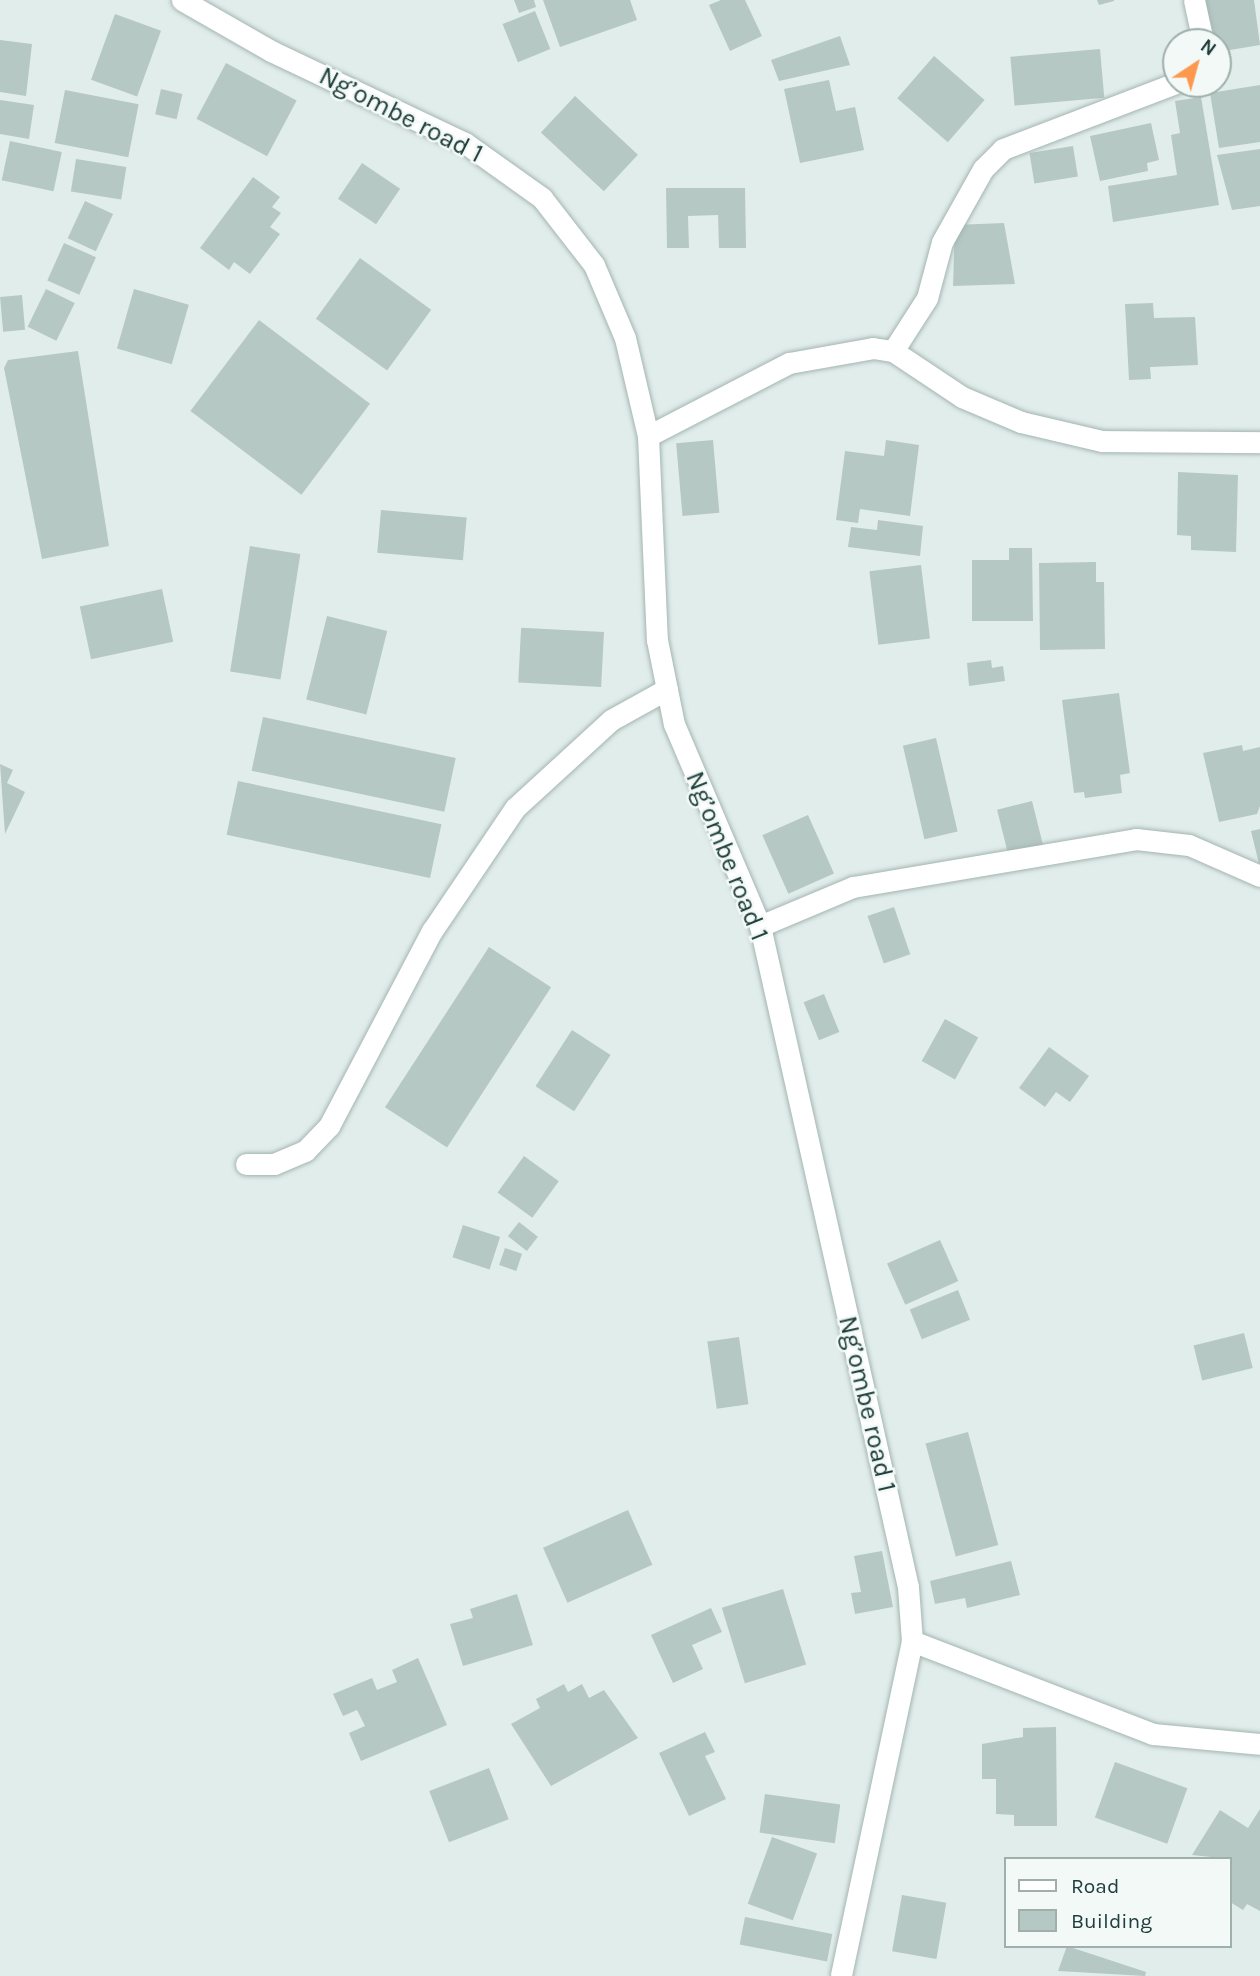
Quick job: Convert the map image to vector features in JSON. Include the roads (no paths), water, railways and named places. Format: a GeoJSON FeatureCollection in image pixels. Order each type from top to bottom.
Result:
{"type":"FeatureCollection","features":[{"type":"Feature","properties":{"kind":"street","name":"Ng’ombe road 1"},"geometry":{"type":"LineString","coordinates":[[183,0],[271,51],[465,143],[542,198],[594,265],[625,338],[648,436],[652,573],[674,724],[760,926],[908,1587],[912,1641],[841,1976]]}},
{"type":"Feature","properties":{"kind":"street"},"geometry":{"type":"LineString","coordinates":[[1194,0],[1200,28]]}},
{"type":"Feature","properties":{"kind":"street"},"geometry":{"type":"LineString","coordinates":[[893,351],[927,298],[948,231],[983,169],[1003,149],[1162,88]]}},
{"type":"Feature","properties":{"kind":"street"},"geometry":{"type":"LineString","coordinates":[[648,436],[789,363],[839,349],[893,351],[961,397],[1021,422],[1102,441],[1260,442]]}},
{"type":"Feature","properties":{"kind":"street"},"geometry":{"type":"LineString","coordinates":[[246,1164],[274,1164],[304,1151],[329,1126],[432,931],[515,808],[611,720],[667,689]]}},
{"type":"Feature","properties":{"kind":"street"},"geometry":{"type":"LineString","coordinates":[[760,926],[853,887],[1136,839],[1189,845],[1260,876]]}},
{"type":"Feature","properties":{"kind":"street"},"geometry":{"type":"LineString","coordinates":[[912,1641],[1153,1734],[1260,1744]]}}]}
